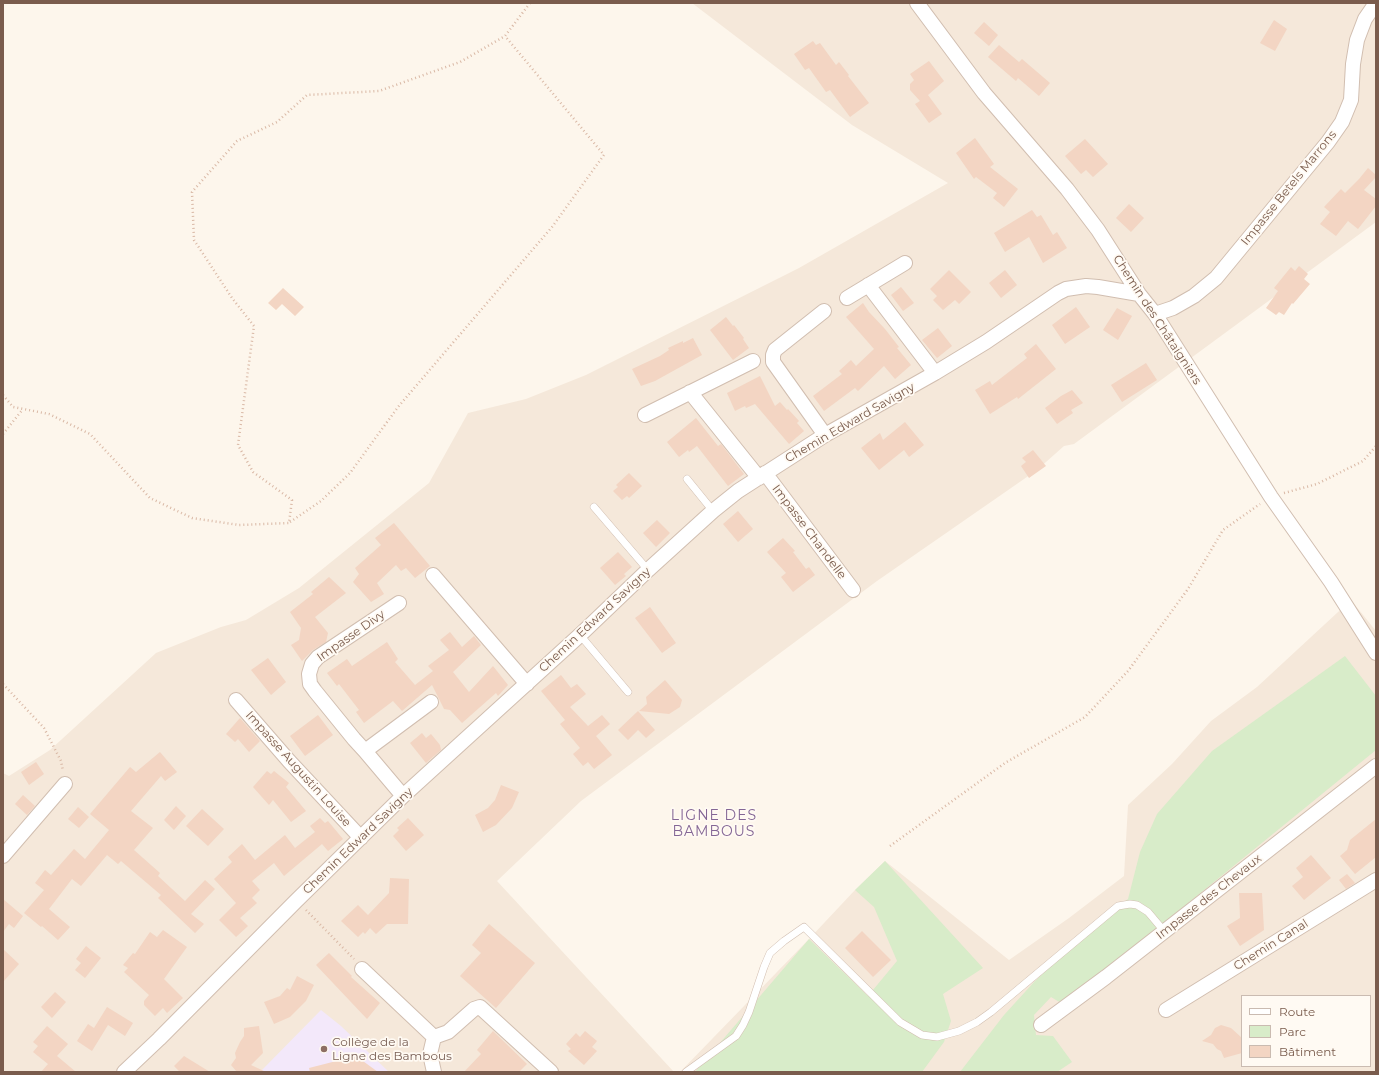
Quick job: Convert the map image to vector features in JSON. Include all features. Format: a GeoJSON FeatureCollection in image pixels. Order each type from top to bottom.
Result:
{"type":"FeatureCollection","features":[{"type":"Feature","properties":{"kind":"street","name":"Chemin des Châtaigniers"},"geometry":{"type":"LineString","coordinates":[[917,3],[984,93],[1067,189],[1098,230],[1139,294],[1155,314],[1271,497],[1330,582],[1376,653]]}},
{"type":"Feature","properties":{"kind":"street","name":"Impasse Betels Marrons"},"geometry":{"type":"LineString","coordinates":[[1155,314],[1173,308],[1194,296],[1216,278],[1328,142],[1342,122],[1351,100],[1353,64],[1358,40],[1365,18],[1376,3]]}},
{"type":"Feature","properties":{"kind":"street"},"geometry":{"type":"LineString","coordinates":[[847,298],[905,263]]}},
{"type":"Feature","properties":{"kind":"street"},"geometry":{"type":"LineString","coordinates":[[868,286],[935,373]]}},
{"type":"Feature","properties":{"kind":"street","name":"Chemin Edward Savigny"},"geometry":{"type":"LineString","coordinates":[[124,1072],[403,796],[527,684],[713,510],[825,435],[935,373],[986,342],[1058,293],[1066,289],[1086,286],[1139,294]]}},
{"type":"Feature","properties":{"kind":"street"},"geometry":{"type":"LineString","coordinates":[[824,311],[775,350],[773,355],[774,362],[825,435]]}},
{"type":"Feature","properties":{"kind":"street"},"geometry":{"type":"LineString","coordinates":[[645,415],[753,361]]}},
{"type":"Feature","properties":{"kind":"street","name":"Impasse Chandelle"},"geometry":{"type":"LineString","coordinates":[[690,392],[762,476],[853,590]]}},
{"type":"Feature","properties":{"kind":"street"},"geometry":{"type":"LineString","coordinates":[[432,575],[527,684]]}},
{"type":"Feature","properties":{"kind":"street","name":"Impasse Divy"},"geometry":{"type":"LineString","coordinates":[[399,603],[318,657],[312,664],[309,674],[310,684],[315,691],[403,796]]}},
{"type":"Feature","properties":{"kind":"street","name":"Impasse Augustin Louise"},"geometry":{"type":"LineString","coordinates":[[236,700],[289,761],[361,838]]}},
{"type":"Feature","properties":{"kind":"street"},"geometry":{"type":"LineString","coordinates":[[366,751],[431,702]]}},
{"type":"Feature","properties":{"kind":"street","name":"Impasse des Chevaux"},"geometry":{"type":"LineString","coordinates":[[1041,1025],[1376,766]]}},
{"type":"Feature","properties":{"kind":"street"},"geometry":{"type":"LineString","coordinates":[[3,856],[65,784]]}},
{"type":"Feature","properties":{"kind":"street","name":"Chemin Canal"},"geometry":{"type":"LineString","coordinates":[[1166,1010],[1376,880]]}},
{"type":"Feature","properties":{"kind":"street"},"geometry":{"type":"LineString","coordinates":[[362,969],[434,1037]]}},
{"type":"Feature","properties":{"kind":"street"},"geometry":{"type":"LineString","coordinates":[[434,1037],[448,1032],[474,1009],[480,1007],[551,1072]]}},
{"type":"Feature","properties":{"kind":"street"},"geometry":{"type":"LineString","coordinates":[[434,1037],[430,1054],[434,1072]]}},
{"type":"Feature","properties":{"kind":"lane"},"geometry":{"type":"LineString","coordinates":[[687,479],[713,510]]}},
{"type":"Feature","properties":{"kind":"lane"},"geometry":{"type":"LineString","coordinates":[[594,507],[648,570]]}},
{"type":"Feature","properties":{"kind":"lane"},"geometry":{"type":"LineString","coordinates":[[580,635],[628,692]]}},
{"type":"Feature","properties":{"kind":"lane"},"geometry":{"type":"LineString","coordinates":[[686,1072],[736,1036],[749,1012],[764,967],[770,954],[784,941],[804,927],[900,1022],[922,1035],[937,1038],[959,1031],[977,1022],[991,1012],[1118,906],[1130,904],[1137,905],[1148,912],[1164,931]]}},
{"type":"Feature","properties":{"kind":"path"},"geometry":{"type":"LineString","coordinates":[[289,523],[292,500],[253,472],[238,445],[254,326],[232,298],[194,240],[192,192],[237,140],[277,122],[307,95],[379,91],[460,62],[505,36],[530,3]]}},
{"type":"Feature","properties":{"kind":"path"},"geometry":{"type":"LineString","coordinates":[[3,395],[13,407],[49,414],[90,434],[150,498],[192,518],[239,525],[289,523],[321,501],[350,473],[398,407],[552,227],[604,156],[505,36]]}},
{"type":"Feature","properties":{"kind":"path"},"geometry":{"type":"LineString","coordinates":[[3,434],[23,409]]}},
{"type":"Feature","properties":{"kind":"path"},"geometry":{"type":"LineString","coordinates":[[890,846],[1005,763],[1085,717],[1133,665],[1188,589],[1223,530],[1271,497],[1317,484],[1363,461],[1376,446]]}},
{"type":"Feature","properties":{"kind":"path"},"geometry":{"type":"LineString","coordinates":[[3,684],[44,728],[61,761],[65,784]]}},
{"type":"Feature","properties":{"kind":"path"},"geometry":{"type":"LineString","coordinates":[[296,901],[338,942],[362,969]]}},
{"type":"Feature","properties":{"kind":"shaded area"},"geometry":{"type":"Polygon","coordinates":[[[692,3],[1376,3],[1376,222],[1074,444],[1064,446],[1037,470],[877,581],[581,801],[497,881],[674,1072],[3,1072],[3,773],[9,776],[50,750],[156,653],[221,627],[246,620],[299,588],[429,483],[468,413],[526,399],[586,375],[799,268],[948,183],[852,125],[692,3]]]}},
{"type":"Feature","properties":{"kind":"shaded area"},"geometry":{"type":"Polygon","coordinates":[[[1351,600],[1376,631],[1376,1072],[680,1072],[855,890],[885,861],[1009,960],[1069,918],[1124,876],[1128,805],[1172,764],[1211,721],[1257,687],[1351,600]]]}},
{"type":"Feature","properties":{"kind":"shaded area","name":"Collège de la Ligne des Bambous"},"geometry":{"type":"Polygon","coordinates":[[[321,1010],[341,1026],[389,1072],[260,1072],[321,1010]]]}},
{"type":"Feature","properties":{"kind":"green space"},"geometry":{"type":"Polygon","coordinates":[[[1345,656],[1376,696],[1376,750],[1171,917],[1061,1003],[1051,997],[1034,1015],[1036,1035],[1053,1036],[1072,1062],[1057,1072],[960,1072],[1004,1015],[1035,981],[1078,941],[1128,899],[1140,852],[1157,814],[1212,751],[1345,656]]]}},
{"type":"Feature","properties":{"kind":"green space"},"geometry":{"type":"Polygon","coordinates":[[[885,861],[983,968],[943,994],[951,1021],[944,1042],[922,1072],[695,1072],[809,939],[868,996],[897,961],[874,907],[855,890],[885,861]]]}},
{"type":"Feature","properties":{"kind":"building"},"geometry":{"type":"Polygon","coordinates":[[[1274,20],[1287,29],[1275,51],[1260,43],[1274,20]]]}},
{"type":"Feature","properties":{"kind":"building"},"geometry":{"type":"Polygon","coordinates":[[[984,22],[998,35],[989,46],[974,33],[984,22]]]}},
{"type":"Feature","properties":{"kind":"building"},"geometry":{"type":"Polygon","coordinates":[[[813,41],[816,45],[820,43],[836,65],[839,62],[869,103],[850,117],[830,90],[826,92],[809,68],[805,70],[794,54],[813,41]]]}},
{"type":"Feature","properties":{"kind":"building"},"geometry":{"type":"Polygon","coordinates":[[[999,45],[1019,62],[1022,59],[1050,83],[1039,96],[1018,78],[1016,81],[988,57],[999,45]]]}},
{"type":"Feature","properties":{"kind":"building"},"geometry":{"type":"Polygon","coordinates":[[[929,61],[944,81],[928,95],[942,114],[929,123],[915,104],[920,101],[910,90],[910,84],[914,80],[910,74],[929,61]]]}},
{"type":"Feature","properties":{"kind":"building"},"geometry":{"type":"Polygon","coordinates":[[[975,138],[994,164],[990,167],[1018,189],[1004,207],[993,198],[997,193],[976,177],[974,179],[956,153],[975,138]]]}},
{"type":"Feature","properties":{"kind":"building"},"geometry":{"type":"Polygon","coordinates":[[[1085,139],[1108,164],[1093,177],[1086,170],[1081,174],[1065,156],[1085,139]]]}},
{"type":"Feature","properties":{"kind":"building"},"geometry":{"type":"Polygon","coordinates":[[[1368,168],[1376,175],[1376,177],[1364,190],[1376,199],[1376,206],[1358,229],[1348,221],[1336,236],[1320,224],[1330,212],[1324,207],[1341,189],[1345,193],[1368,168]]]}},
{"type":"Feature","properties":{"kind":"building"},"geometry":{"type":"Polygon","coordinates":[[[1129,204],[1144,218],[1131,232],[1116,218],[1129,204]]]}},
{"type":"Feature","properties":{"kind":"building"},"geometry":{"type":"Polygon","coordinates":[[[1032,210],[1037,217],[1041,215],[1053,235],[1057,232],[1067,248],[1043,263],[1029,237],[1005,252],[994,233],[1032,210]]]}},
{"type":"Feature","properties":{"kind":"building"},"geometry":{"type":"Polygon","coordinates":[[[1299,266],[1308,274],[1304,279],[1310,284],[1293,304],[1292,303],[1284,315],[1279,312],[1276,315],[1266,308],[1278,291],[1274,288],[1291,267],[1295,271],[1299,266]]]}},
{"type":"Feature","properties":{"kind":"building"},"geometry":{"type":"Polygon","coordinates":[[[949,270],[971,292],[959,304],[955,300],[943,310],[933,300],[937,296],[930,289],[949,270]]]}},
{"type":"Feature","properties":{"kind":"building"},"geometry":{"type":"Polygon","coordinates":[[[1005,270],[1017,285],[1001,298],[989,283],[1005,270]]]}},
{"type":"Feature","properties":{"kind":"building"},"geometry":{"type":"Polygon","coordinates":[[[901,287],[914,303],[903,311],[891,295],[901,287]]]}},
{"type":"Feature","properties":{"kind":"building"},"geometry":{"type":"Polygon","coordinates":[[[283,288],[304,307],[295,316],[282,304],[276,310],[268,303],[283,288]]]}},
{"type":"Feature","properties":{"kind":"building"},"geometry":{"type":"Polygon","coordinates":[[[863,303],[899,347],[897,348],[911,365],[895,379],[884,366],[858,391],[855,388],[824,411],[813,396],[842,374],[839,371],[851,360],[856,366],[874,349],[846,317],[863,303]]]}},
{"type":"Feature","properties":{"kind":"building"},"geometry":{"type":"Polygon","coordinates":[[[1076,307],[1090,327],[1065,344],[1052,325],[1076,307]]]}},
{"type":"Feature","properties":{"kind":"building"},"geometry":{"type":"Polygon","coordinates":[[[1117,308],[1132,316],[1118,340],[1103,330],[1117,308]]]}},
{"type":"Feature","properties":{"kind":"building"},"geometry":{"type":"Polygon","coordinates":[[[726,317],[744,338],[743,339],[749,348],[733,360],[710,330],[726,317]]]}},
{"type":"Feature","properties":{"kind":"building"},"geometry":{"type":"Polygon","coordinates":[[[938,328],[952,346],[937,358],[922,340],[938,328]]]}},
{"type":"Feature","properties":{"kind":"building"},"geometry":{"type":"Polygon","coordinates":[[[693,338],[702,355],[655,381],[641,386],[632,369],[660,356],[669,350],[668,348],[693,338]]]}},
{"type":"Feature","properties":{"kind":"building"},"geometry":{"type":"Polygon","coordinates":[[[1036,344],[1056,369],[1018,399],[1017,397],[990,414],[975,390],[990,381],[992,385],[1027,358],[1024,354],[1036,344]]]}},
{"type":"Feature","properties":{"kind":"building"},"geometry":{"type":"Polygon","coordinates":[[[1146,363],[1157,380],[1122,402],[1111,385],[1146,363]]]}},
{"type":"Feature","properties":{"kind":"building"},"geometry":{"type":"Polygon","coordinates":[[[760,376],[775,406],[780,402],[799,421],[797,423],[804,431],[789,444],[755,404],[746,408],[745,406],[735,411],[727,393],[760,376]]]}},
{"type":"Feature","properties":{"kind":"building"},"geometry":{"type":"Polygon","coordinates":[[[1072,390],[1083,403],[1071,410],[1073,413],[1057,424],[1045,408],[1072,390]]]}},
{"type":"Feature","properties":{"kind":"building"},"geometry":{"type":"Polygon","coordinates":[[[696,418],[718,446],[721,444],[744,474],[728,486],[697,446],[689,452],[688,450],[679,457],[667,442],[696,418]]]}},
{"type":"Feature","properties":{"kind":"building"},"geometry":{"type":"Polygon","coordinates":[[[905,422],[924,445],[909,457],[904,450],[879,470],[861,448],[880,433],[883,440],[905,422]]]}},
{"type":"Feature","properties":{"kind":"building"},"geometry":{"type":"Polygon","coordinates":[[[1033,450],[1046,466],[1029,478],[1021,466],[1026,462],[1022,458],[1033,450]]]}},
{"type":"Feature","properties":{"kind":"building"},"geometry":{"type":"Polygon","coordinates":[[[629,473],[642,486],[629,498],[627,496],[622,500],[613,491],[618,487],[616,485],[629,473]]]}},
{"type":"Feature","properties":{"kind":"building"},"geometry":{"type":"Polygon","coordinates":[[[738,511],[753,529],[738,542],[723,524],[738,511]]]}},
{"type":"Feature","properties":{"kind":"building"},"geometry":{"type":"Polygon","coordinates":[[[657,520],[670,533],[656,547],[643,533],[657,520]]]}},
{"type":"Feature","properties":{"kind":"building"},"geometry":{"type":"Polygon","coordinates":[[[394,523],[430,566],[415,578],[406,568],[401,571],[396,565],[377,583],[384,594],[371,602],[353,582],[359,574],[355,568],[381,545],[375,538],[394,523]]]}},
{"type":"Feature","properties":{"kind":"building"},"geometry":{"type":"Polygon","coordinates":[[[783,538],[795,551],[793,552],[806,569],[809,567],[815,575],[793,592],[781,577],[786,573],[767,552],[783,538]]]}},
{"type":"Feature","properties":{"kind":"building"},"geometry":{"type":"Polygon","coordinates":[[[618,552],[632,567],[624,574],[626,576],[615,585],[600,568],[618,552]]]}},
{"type":"Feature","properties":{"kind":"building"},"geometry":{"type":"Polygon","coordinates":[[[329,577],[346,593],[315,617],[328,633],[326,642],[313,650],[302,661],[291,645],[299,640],[301,628],[290,612],[313,594],[311,592],[329,577]]]}},
{"type":"Feature","properties":{"kind":"building"},"geometry":{"type":"Polygon","coordinates":[[[650,607],[676,643],[662,653],[635,618],[650,607]]]}},
{"type":"Feature","properties":{"kind":"building"},"geometry":{"type":"Polygon","coordinates":[[[450,632],[462,647],[474,636],[481,645],[453,672],[469,692],[493,666],[508,685],[498,696],[496,693],[462,723],[450,710],[444,709],[432,685],[402,711],[393,701],[364,723],[356,712],[359,710],[339,684],[337,686],[327,673],[347,659],[352,666],[387,642],[398,659],[395,662],[415,685],[433,671],[428,666],[449,650],[440,640],[450,632]]]}},
{"type":"Feature","properties":{"kind":"building"},"geometry":{"type":"Polygon","coordinates":[[[268,658],[286,682],[271,695],[251,670],[268,658]]]}},
{"type":"Feature","properties":{"kind":"building"},"geometry":{"type":"Polygon","coordinates":[[[561,675],[571,688],[577,684],[586,694],[570,707],[588,726],[602,715],[610,724],[596,736],[612,755],[594,769],[588,762],[583,766],[573,754],[580,748],[560,724],[565,720],[541,691],[561,675]]]}},
{"type":"Feature","properties":{"kind":"building"},"geometry":{"type":"Polygon","coordinates":[[[665,680],[682,700],[680,707],[669,714],[639,711],[647,704],[646,697],[665,680]]]}},
{"type":"Feature","properties":{"kind":"building"},"geometry":{"type":"Polygon","coordinates":[[[638,711],[655,730],[646,738],[638,730],[628,740],[618,730],[638,711]]]}},
{"type":"Feature","properties":{"kind":"building"},"geometry":{"type":"Polygon","coordinates":[[[318,715],[333,735],[305,756],[290,736],[318,715]]]}},
{"type":"Feature","properties":{"kind":"building"},"geometry":{"type":"Polygon","coordinates":[[[240,718],[260,741],[249,752],[238,739],[235,742],[226,734],[240,718]]]}},
{"type":"Feature","properties":{"kind":"building"},"geometry":{"type":"Polygon","coordinates":[[[422,733],[426,738],[431,734],[440,745],[441,750],[426,763],[410,743],[422,733]]]}},
{"type":"Feature","properties":{"kind":"building"},"geometry":{"type":"Polygon","coordinates":[[[160,752],[177,772],[165,781],[161,776],[131,811],[153,828],[134,850],[160,873],[158,876],[185,901],[205,880],[215,889],[191,914],[204,924],[195,933],[158,898],[161,895],[121,861],[118,864],[107,855],[81,886],[72,879],[49,909],[70,927],[58,940],[24,913],[44,890],[35,883],[45,870],[51,875],[74,849],[85,859],[109,830],[90,814],[130,767],[136,772],[160,752]]]}},
{"type":"Feature","properties":{"kind":"building"},"geometry":{"type":"Polygon","coordinates":[[[36,762],[44,774],[29,785],[21,772],[36,762]]]}},
{"type":"Feature","properties":{"kind":"building"},"geometry":{"type":"Polygon","coordinates":[[[267,771],[271,774],[274,771],[289,783],[286,787],[306,811],[291,822],[273,800],[269,805],[253,787],[267,771]]]}},
{"type":"Feature","properties":{"kind":"building"},"geometry":{"type":"Polygon","coordinates":[[[501,785],[519,792],[512,808],[496,825],[483,832],[475,815],[488,808],[495,800],[501,785]]]}},
{"type":"Feature","properties":{"kind":"building"},"geometry":{"type":"Polygon","coordinates":[[[23,795],[35,806],[27,815],[15,804],[23,795]]]}},
{"type":"Feature","properties":{"kind":"building"},"geometry":{"type":"Polygon","coordinates":[[[176,806],[186,816],[174,830],[164,820],[176,806]]]}},
{"type":"Feature","properties":{"kind":"building"},"geometry":{"type":"Polygon","coordinates":[[[78,807],[89,817],[79,828],[68,819],[78,807]]]}},
{"type":"Feature","properties":{"kind":"building"},"geometry":{"type":"Polygon","coordinates":[[[202,809],[224,829],[208,846],[186,826],[202,809]]]}},
{"type":"Feature","properties":{"kind":"building"},"geometry":{"type":"Polygon","coordinates":[[[320,818],[325,823],[328,821],[343,839],[328,851],[322,844],[284,876],[274,863],[252,881],[260,890],[252,898],[257,903],[240,918],[248,926],[236,937],[219,920],[236,903],[214,879],[232,862],[228,857],[242,844],[255,860],[285,835],[295,848],[315,832],[310,826],[320,818]]]}},
{"type":"Feature","properties":{"kind":"building"},"geometry":{"type":"Polygon","coordinates":[[[408,818],[424,835],[406,851],[393,836],[399,830],[397,828],[408,818]]]}},
{"type":"Feature","properties":{"kind":"building"},"geometry":{"type":"Polygon","coordinates":[[[1376,819],[1376,857],[1355,874],[1340,856],[1347,850],[1350,840],[1376,819]]]}},
{"type":"Feature","properties":{"kind":"building"},"geometry":{"type":"Polygon","coordinates":[[[1311,855],[1331,878],[1304,900],[1292,886],[1303,877],[1296,868],[1311,855]]]}},
{"type":"Feature","properties":{"kind":"building"},"geometry":{"type":"Polygon","coordinates":[[[1347,874],[1355,883],[1346,889],[1339,880],[1347,874]]]}},
{"type":"Feature","properties":{"kind":"building"},"geometry":{"type":"Polygon","coordinates":[[[390,878],[409,879],[408,924],[387,924],[376,934],[370,928],[365,934],[363,932],[358,937],[341,921],[358,905],[368,915],[389,893],[390,878]]]}},
{"type":"Feature","properties":{"kind":"building"},"geometry":{"type":"Polygon","coordinates":[[[1239,893],[1262,893],[1264,930],[1240,946],[1227,926],[1240,918],[1239,893]]]}},
{"type":"Feature","properties":{"kind":"building"},"geometry":{"type":"Polygon","coordinates":[[[3,899],[23,916],[14,928],[9,924],[3,932],[3,899]]]}},
{"type":"Feature","properties":{"kind":"building"},"geometry":{"type":"Polygon","coordinates":[[[489,924],[535,963],[496,1008],[460,976],[481,953],[472,945],[489,924]]]}},
{"type":"Feature","properties":{"kind":"building"},"geometry":{"type":"Polygon","coordinates":[[[163,930],[187,947],[164,979],[183,998],[167,1013],[163,1008],[155,1016],[144,1005],[144,1001],[149,995],[124,972],[128,968],[123,965],[133,953],[135,954],[150,932],[157,937],[163,930]]]}},
{"type":"Feature","properties":{"kind":"building"},"geometry":{"type":"Polygon","coordinates":[[[862,931],[891,960],[873,977],[845,948],[862,931]]]}},
{"type":"Feature","properties":{"kind":"building"},"geometry":{"type":"Polygon","coordinates":[[[86,946],[101,958],[85,978],[75,970],[81,963],[76,959],[86,946]]]}},
{"type":"Feature","properties":{"kind":"building"},"geometry":{"type":"Polygon","coordinates":[[[3,949],[19,964],[3,982],[3,949]]]}},
{"type":"Feature","properties":{"kind":"building"},"geometry":{"type":"Polygon","coordinates":[[[329,953],[352,976],[351,977],[380,1003],[367,1019],[316,965],[329,953]]]}},
{"type":"Feature","properties":{"kind":"building"},"geometry":{"type":"Polygon","coordinates":[[[297,976],[314,985],[306,1001],[290,1017],[274,1024],[264,1002],[280,996],[287,988],[290,990],[297,976]]]}},
{"type":"Feature","properties":{"kind":"building"},"geometry":{"type":"Polygon","coordinates":[[[55,992],[66,1002],[52,1018],[41,1007],[55,992]]]}},
{"type":"Feature","properties":{"kind":"building"},"geometry":{"type":"Polygon","coordinates":[[[107,1007],[133,1023],[125,1036],[108,1025],[92,1051],[77,1041],[88,1024],[94,1028],[107,1007]]]}},
{"type":"Feature","properties":{"kind":"building"},"geometry":{"type":"Polygon","coordinates":[[[1221,1025],[1231,1028],[1241,1037],[1241,1053],[1224,1058],[1221,1051],[1213,1044],[1202,1041],[1211,1035],[1215,1028],[1221,1025]]]}},
{"type":"Feature","properties":{"kind":"building"},"geometry":{"type":"Polygon","coordinates":[[[47,1026],[68,1044],[57,1056],[76,1072],[41,1072],[48,1064],[33,1052],[38,1046],[33,1042],[47,1026]]]}},
{"type":"Feature","properties":{"kind":"building"},"geometry":{"type":"Polygon","coordinates":[[[259,1026],[263,1053],[251,1065],[266,1072],[237,1072],[231,1065],[236,1058],[235,1053],[244,1036],[244,1028],[259,1026]]]}},
{"type":"Feature","properties":{"kind":"building"},"geometry":{"type":"Polygon","coordinates":[[[493,1031],[527,1064],[519,1072],[464,1072],[481,1054],[477,1050],[493,1031]]]}},
{"type":"Feature","properties":{"kind":"building"},"geometry":{"type":"Polygon","coordinates":[[[585,1031],[597,1041],[592,1047],[597,1051],[584,1065],[568,1051],[571,1049],[566,1044],[576,1033],[580,1037],[585,1031]]]}},
{"type":"Feature","properties":{"kind":"building"},"geometry":{"type":"Polygon","coordinates":[[[184,1056],[210,1072],[180,1072],[174,1066],[184,1056]]]}},
{"type":"Feature","properties":{"kind":"building"},"geometry":{"type":"Polygon","coordinates":[[[356,1056],[378,1072],[310,1072],[309,1068],[356,1056]]]}},
{"type":"Feature","properties":{"kind":"place","name":"Collège de la Ligne des Bambous"},"geometry":{"type":"Point","coordinates":[324,1049]}},
{"type":"Feature","properties":{"kind":"district","name":"LIGNE DES BAMBOUS"},"geometry":{"type":"Point","coordinates":[714,824]}}]}
